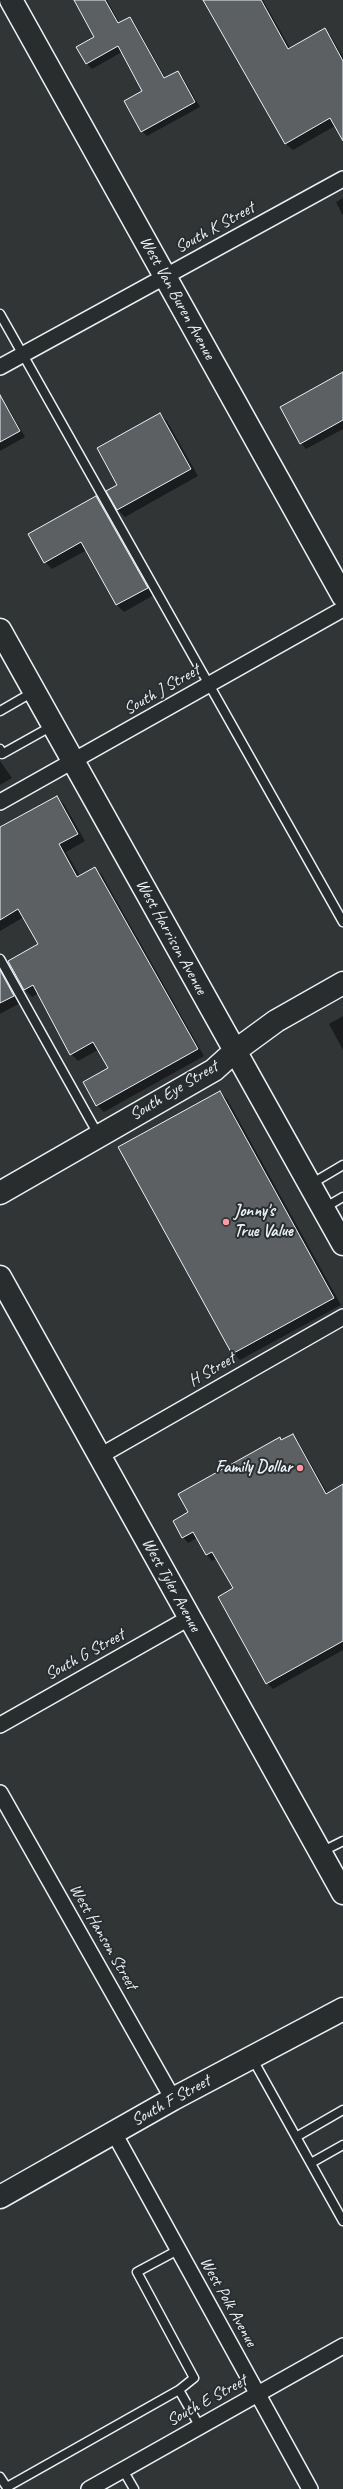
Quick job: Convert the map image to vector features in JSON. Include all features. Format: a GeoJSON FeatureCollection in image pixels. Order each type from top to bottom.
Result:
{"type":"FeatureCollection","features":[{"type":"Feature","properties":{"kind":"street","name":"West Van Buren Avenue"},"geometry":{"type":"LineString","coordinates":[[11,0],[343,596]]}},
{"type":"Feature","properties":{"kind":"street","name":"South K Street"},"geometry":{"type":"LineString","coordinates":[[0,367],[343,179]]}},
{"type":"Feature","properties":{"kind":"street","name":"South J Street"},"geometry":{"type":"LineString","coordinates":[[0,802],[343,609]]}},
{"type":"Feature","properties":{"kind":"street","name":"West Harrison Avenue"},"geometry":{"type":"LineString","coordinates":[[3,643],[34,692],[343,1244]]}},
{"type":"Feature","properties":{"kind":"street","name":"South Eye Street"},"geometry":{"type":"LineString","coordinates":[[0,1193],[214,1070],[235,1051],[276,1021],[343,984]]}},
{"type":"Feature","properties":{"kind":"street","name":"West Tyler Avenue"},"geometry":{"type":"LineString","coordinates":[[0,1277],[343,1893]]}},
{"type":"Feature","properties":{"kind":"street","name":"H Street"},"geometry":{"type":"LineString","coordinates":[[100,1456],[343,1316]]}},
{"type":"Feature","properties":{"kind":"street","name":"South G Street"},"geometry":{"type":"LineString","coordinates":[[0,1725],[189,1618]]}},
{"type":"Feature","properties":{"kind":"street","name":"West Hanson Street"},"geometry":{"type":"LineString","coordinates":[[0,1793],[173,2099]]}},
{"type":"Feature","properties":{"kind":"street","name":"South F Street"},"geometry":{"type":"LineString","coordinates":[[0,2197],[173,2099],[343,2009]]}},
{"type":"Feature","properties":{"kind":"street","name":"West Polk Avenue"},"geometry":{"type":"LineString","coordinates":[[114,2133],[310,2489]]}},
{"type":"Feature","properties":{"kind":"street","name":"South E Street"},"geometry":{"type":"LineString","coordinates":[[89,2489],[343,2346]]}},
{"type":"Feature","properties":{"kind":"lane"},"geometry":{"type":"LineString","coordinates":[[0,314],[343,922]]}},
{"type":"Feature","properties":{"kind":"lane"},"geometry":{"type":"LineString","coordinates":[[0,711],[34,692]]}},
{"type":"Feature","properties":{"kind":"lane"},"geometry":{"type":"LineString","coordinates":[[0,749],[2,754],[53,726]]}},
{"type":"Feature","properties":{"kind":"lane"},"geometry":{"type":"LineString","coordinates":[[0,959],[99,1136]]}},
{"type":"Feature","properties":{"kind":"lane"},"geometry":{"type":"LineString","coordinates":[[310,1184],[343,1165]]}},
{"type":"Feature","properties":{"kind":"lane"},"geometry":{"type":"LineString","coordinates":[[324,1209],[343,1197]]}},
{"type":"Feature","properties":{"kind":"lane"},"geometry":{"type":"LineString","coordinates":[[321,1853],[343,1841]]}},
{"type":"Feature","properties":{"kind":"lane"},"geometry":{"type":"LineString","coordinates":[[252,2057],[343,2221]]}},
{"type":"Feature","properties":{"kind":"lane"},"geometry":{"type":"LineString","coordinates":[[296,2137],[343,2110]]}},
{"type":"Feature","properties":{"kind":"lane"},"geometry":{"type":"LineString","coordinates":[[311,2163],[343,2145]]}},
{"type":"Feature","properties":{"kind":"lane"},"geometry":{"type":"LineString","coordinates":[[0,2476],[7,2488],[179,2390],[194,2378],[137,2272],[178,2250]]}},
{"type":"Feature","properties":{"kind":"lane"},"geometry":{"type":"LineString","coordinates":[[179,2390],[200,2427]]}},
{"type":"Feature","properties":{"kind":"lane"},"geometry":{"type":"LineString","coordinates":[[123,2470],[134,2489]]}},
{"type":"Feature","properties":{"kind":"building"},"geometry":{"type":"Polygon","coordinates":[[[74,0],[105,0],[118,23],[130,17],[164,78],[178,71],[195,102],[141,132],[124,101],[142,91],[118,46],[86,64],[76,47],[94,37],[74,0]]]}},
{"type":"Feature","properties":{"kind":"building"},"geometry":{"type":"Polygon","coordinates":[[[203,0],[261,0],[288,49],[325,28],[343,61],[343,141],[330,118],[285,144],[203,0]]]}},
{"type":"Feature","properties":{"kind":"building"},"geometry":{"type":"Polygon","coordinates":[[[343,372],[343,420],[300,444],[280,407],[343,372]]]}},
{"type":"Feature","properties":{"kind":"building"},"geometry":{"type":"Polygon","coordinates":[[[0,395],[20,431],[0,442],[0,395]]]}},
{"type":"Feature","properties":{"kind":"building"},"geometry":{"type":"Polygon","coordinates":[[[160,413],[191,469],[117,510],[106,491],[117,485],[97,448],[160,413]]]}},
{"type":"Feature","properties":{"kind":"building"},"geometry":{"type":"Polygon","coordinates":[[[96,496],[148,588],[116,605],[81,542],[44,563],[28,534],[96,496]]]}},
{"type":"Feature","properties":{"kind":"building"},"geometry":{"type":"Polygon","coordinates":[[[57,796],[78,834],[59,844],[77,877],[95,867],[198,1049],[96,1106],[83,1082],[108,1068],[93,1042],[70,1055],[33,985],[24,990],[8,961],[38,944],[18,909],[0,920],[0,827],[57,796]]]}},
{"type":"Feature","properties":{"kind":"building"},"geometry":{"type":"Polygon","coordinates":[[[0,970],[14,996],[0,1003],[0,970]]]}},
{"type":"Feature","properties":{"kind":"building","name":"Jonny's True Value"},"geometry":{"type":"Polygon","coordinates":[[[220,1091],[334,1298],[232,1354],[118,1147],[220,1091]]]}},
{"type":"Feature","properties":{"kind":"building"},"geometry":{"type":"Polygon","coordinates":[[[293,1434],[326,1494],[343,1484],[343,1641],[266,1684],[218,1597],[233,1588],[212,1552],[206,1555],[193,1532],[182,1538],[173,1521],[188,1512],[178,1494],[280,1437],[281,1440],[293,1434]]]}},
{"type":"Feature","properties":{"kind":"place","name":"Jonny's True Value"},"geometry":{"type":"Point","coordinates":[226,1222]}},
{"type":"Feature","properties":{"kind":"place","name":"Family Dollar"},"geometry":{"type":"Point","coordinates":[300,1468]}}]}
